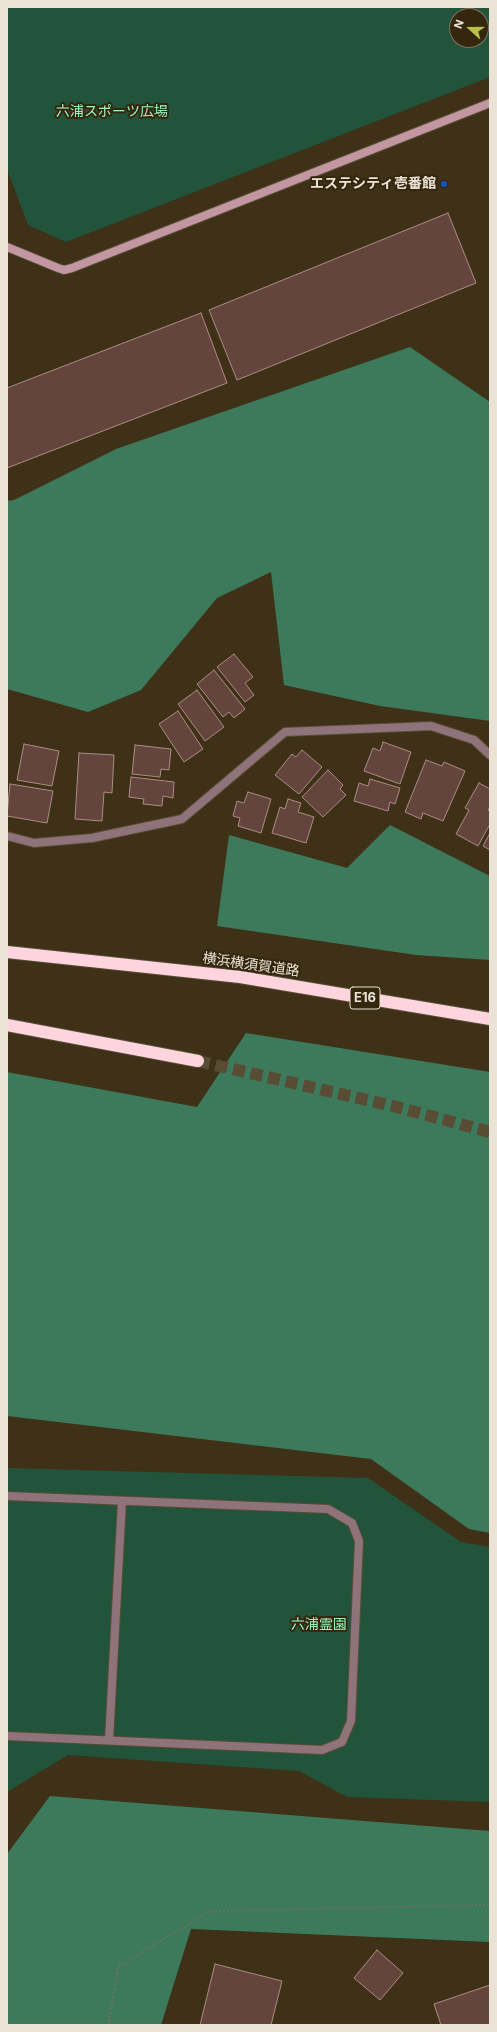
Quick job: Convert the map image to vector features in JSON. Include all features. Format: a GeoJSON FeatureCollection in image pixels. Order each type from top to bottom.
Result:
{"type":"FeatureCollection","features":[{"type":"Feature","properties":{"kind":"highway","name":"横浜横須賀道路"},"geometry":{"type":"LineString","coordinates":[[7,952],[240,977],[490,1019]]}},
{"type":"Feature","properties":{"kind":"highway"},"geometry":{"type":"LineString","coordinates":[[7,1025],[198,1061]]}},
{"type":"Feature","properties":{"kind":"street"},"geometry":{"type":"LineString","coordinates":[[7,247],[64,270],[72,268],[490,103]]}},
{"type":"Feature","properties":{"kind":"street"},"geometry":{"type":"LineString","coordinates":[[7,836],[34,843],[92,838],[182,819],[285,732],[431,726],[474,740],[490,755]]}},
{"type":"Feature","properties":{"kind":"street"},"geometry":{"type":"LineString","coordinates":[[7,1496],[328,1509],[352,1524],[359,1541],[351,1721],[342,1742],[322,1750],[7,1736]]}},
{"type":"Feature","properties":{"kind":"street"},"geometry":{"type":"LineString","coordinates":[[109,1740],[122,1501]]}},
{"type":"Feature","properties":{"kind":"path"},"geometry":{"type":"LineString","coordinates":[[108,2025],[118,1967],[210,1911],[490,1905]]}},
{"type":"Feature","properties":{"kind":"green space","name":"六浦スポーツ広場"},"geometry":{"type":"Polygon","coordinates":[[[7,7],[490,7],[490,77],[66,242],[28,225],[7,169],[7,7]]]}},
{"type":"Feature","properties":{"kind":"green space"},"geometry":{"type":"Polygon","coordinates":[[[410,347],[490,402],[490,721],[380,706],[284,685],[271,572],[217,598],[141,690],[88,712],[7,689],[7,501],[14,500],[116,449],[410,347]]]}},
{"type":"Feature","properties":{"kind":"green space"},"geometry":{"type":"Polygon","coordinates":[[[390,825],[490,876],[490,960],[416,955],[217,926],[229,835],[347,868],[390,825]]]}},
{"type":"Feature","properties":{"kind":"green space"},"geometry":{"type":"Polygon","coordinates":[[[246,1033],[490,1072],[490,1533],[469,1529],[371,1459],[7,1416],[7,1072],[197,1107],[246,1033]]]}},
{"type":"Feature","properties":{"kind":"green space","name":"六浦霊園"},"geometry":{"type":"Polygon","coordinates":[[[7,1468],[368,1478],[461,1542],[490,1547],[490,1802],[347,1797],[299,1771],[68,1755],[7,1792],[7,1468]]]}},
{"type":"Feature","properties":{"kind":"green space"},"geometry":{"type":"Polygon","coordinates":[[[50,1796],[490,1831],[490,1942],[191,1929],[161,2025],[7,2025],[7,1854],[50,1796]]]}},
{"type":"Feature","properties":{"kind":"building"},"geometry":{"type":"Polygon","coordinates":[[[448,213],[476,283],[237,380],[209,310],[448,213]]]}},
{"type":"Feature","properties":{"kind":"building"},"geometry":{"type":"Polygon","coordinates":[[[201,313],[227,383],[7,468],[7,388],[201,313]]]}},
{"type":"Feature","properties":{"kind":"building"},"geometry":{"type":"Polygon","coordinates":[[[234,654],[253,677],[245,683],[254,695],[245,702],[217,667],[234,654]]]}},
{"type":"Feature","properties":{"kind":"building"},"geometry":{"type":"Polygon","coordinates":[[[214,670],[245,709],[234,718],[229,712],[223,717],[197,684],[214,670]]]}},
{"type":"Feature","properties":{"kind":"building"},"geometry":{"type":"Polygon","coordinates":[[[197,690],[224,727],[205,741],[178,704],[197,690]]]}},
{"type":"Feature","properties":{"kind":"building"},"geometry":{"type":"Polygon","coordinates":[[[178,711],[203,749],[184,762],[159,724],[178,711]]]}},
{"type":"Feature","properties":{"kind":"building"},"geometry":{"type":"Polygon","coordinates":[[[383,742],[411,752],[400,784],[364,771],[373,748],[380,751],[383,742]]]}},
{"type":"Feature","properties":{"kind":"building"},"geometry":{"type":"Polygon","coordinates":[[[24,744],[59,751],[52,786],[17,780],[24,744]]]}},
{"type":"Feature","properties":{"kind":"building"},"geometry":{"type":"Polygon","coordinates":[[[135,745],[171,749],[169,770],[161,769],[160,777],[132,774],[135,745]]]}},
{"type":"Feature","properties":{"kind":"building"},"geometry":{"type":"Polygon","coordinates":[[[302,750],[322,767],[299,794],[275,775],[292,754],[296,757],[302,750]]]}},
{"type":"Feature","properties":{"kind":"building"},"geometry":{"type":"Polygon","coordinates":[[[79,753],[114,755],[112,793],[104,792],[102,821],[75,819],[79,753]]]}},
{"type":"Feature","properties":{"kind":"building"},"geometry":{"type":"Polygon","coordinates":[[[426,760],[442,766],[444,762],[465,771],[443,821],[423,813],[421,819],[405,812],[426,760]]]}},
{"type":"Feature","properties":{"kind":"building"},"geometry":{"type":"Polygon","coordinates":[[[328,770],[343,785],[340,789],[346,795],[323,817],[302,797],[328,770]]]}},
{"type":"Feature","properties":{"kind":"building"},"geometry":{"type":"Polygon","coordinates":[[[131,777],[174,782],[173,798],[163,796],[162,806],[143,804],[144,799],[129,797],[131,777]]]}},
{"type":"Feature","properties":{"kind":"building"},"geometry":{"type":"Polygon","coordinates":[[[370,779],[400,788],[395,804],[390,802],[388,811],[354,801],[359,783],[368,786],[370,779]]]}},
{"type":"Feature","properties":{"kind":"building"},"geometry":{"type":"Polygon","coordinates":[[[479,783],[490,789],[490,807],[488,810],[490,811],[490,824],[478,846],[456,834],[469,810],[465,808],[479,783]]]}},
{"type":"Feature","properties":{"kind":"building"},"geometry":{"type":"Polygon","coordinates":[[[10,784],[53,791],[47,823],[7,816],[10,784]]]}},
{"type":"Feature","properties":{"kind":"building"},"geometry":{"type":"Polygon","coordinates":[[[248,792],[271,799],[261,833],[238,826],[240,818],[233,816],[237,801],[244,803],[248,792]]]}},
{"type":"Feature","properties":{"kind":"building"},"geometry":{"type":"Polygon","coordinates":[[[288,799],[301,803],[298,812],[314,817],[306,843],[272,833],[280,807],[285,809],[288,799]]]}},
{"type":"Feature","properties":{"kind":"building"},"geometry":{"type":"Polygon","coordinates":[[[490,833],[490,850],[483,846],[490,833]]]}},
{"type":"Feature","properties":{"kind":"building"},"geometry":{"type":"Polygon","coordinates":[[[377,1950],[403,1973],[380,2000],[354,1978],[377,1950]]]}},
{"type":"Feature","properties":{"kind":"building"},"geometry":{"type":"Polygon","coordinates":[[[215,1964],[282,1981],[271,2025],[200,2025],[215,1964]]]}},
{"type":"Feature","properties":{"kind":"building"},"geometry":{"type":"Polygon","coordinates":[[[490,1985],[490,2025],[441,2025],[434,2004],[490,1985]]]}},
{"type":"Feature","properties":{"kind":"tunnel"},"geometry":{"type":"LineString","coordinates":[[198,1061],[393,1106],[490,1132]]}},
{"type":"Feature","properties":{"kind":"place","name":"エステシティ壱番館"},"geometry":{"type":"Point","coordinates":[444,184]}}]}
